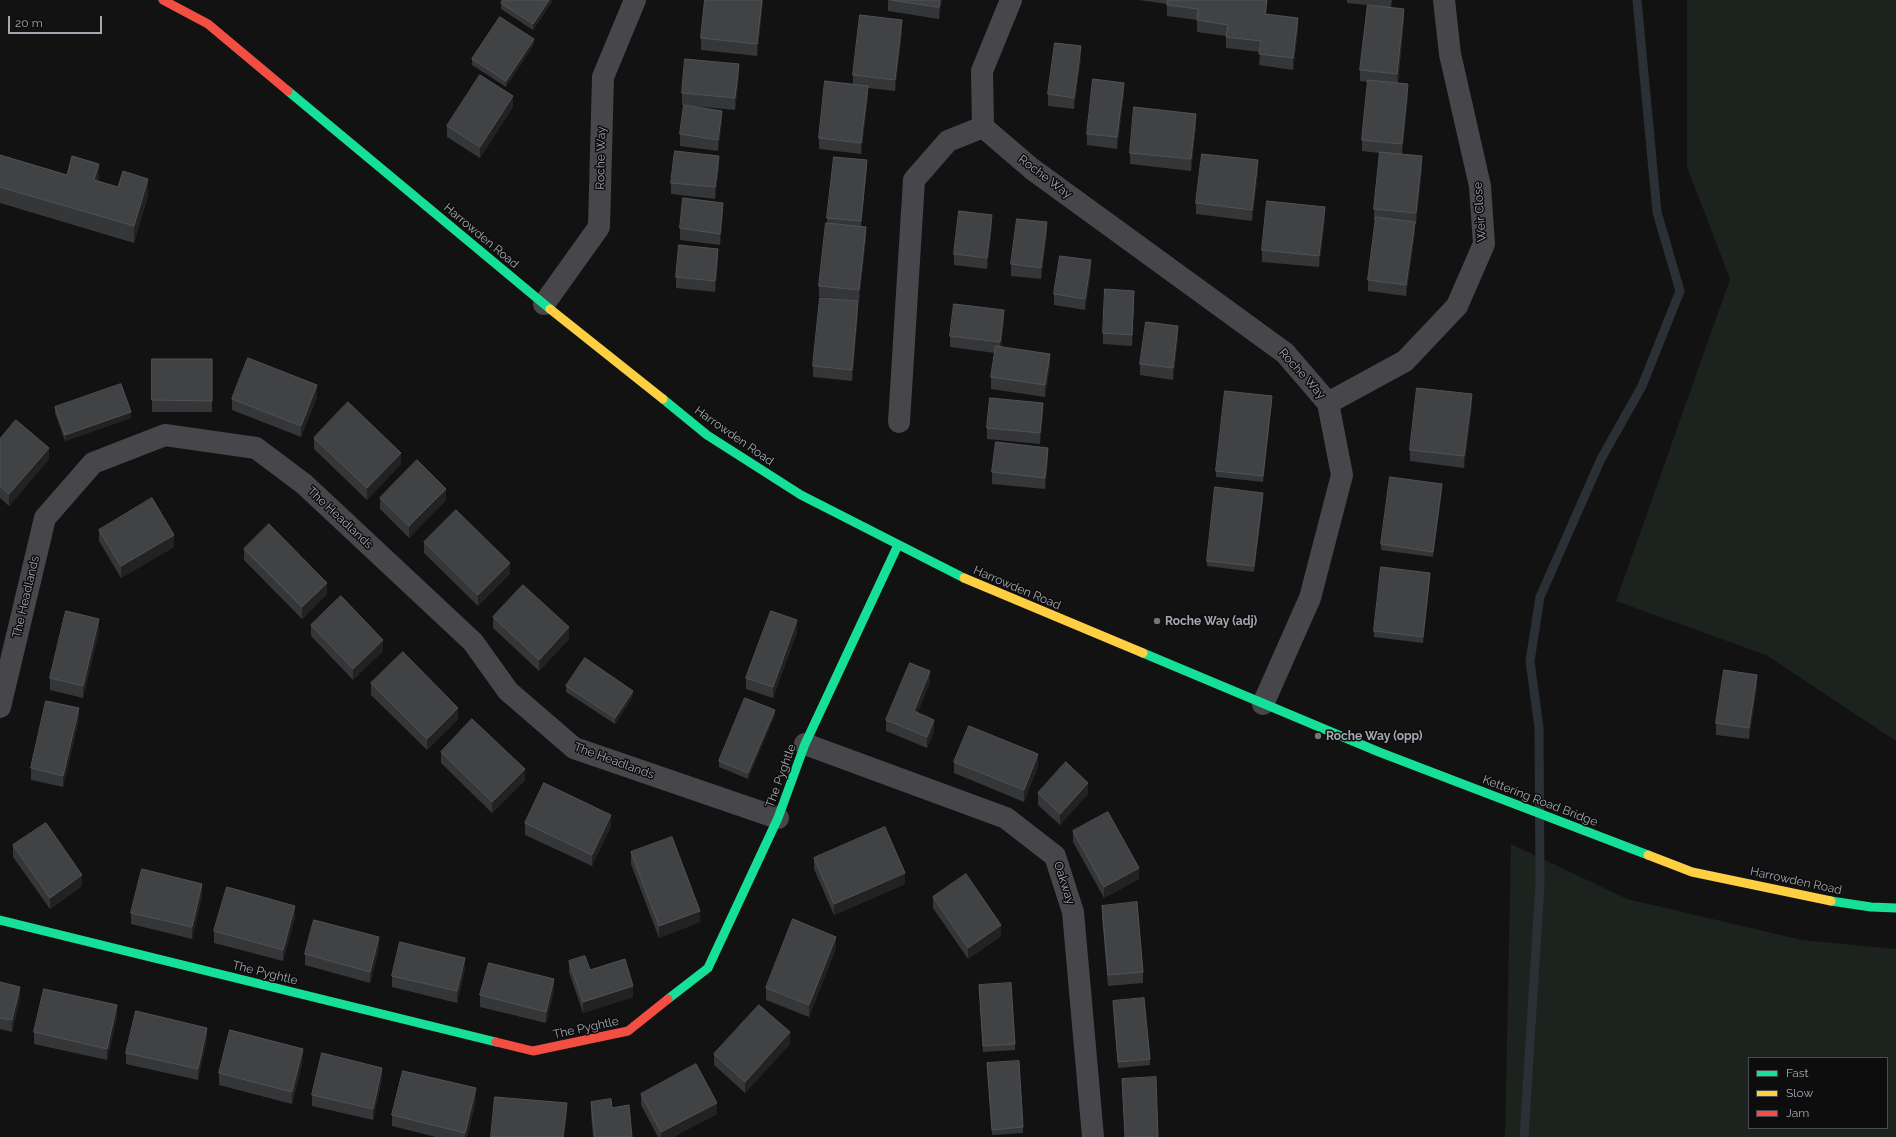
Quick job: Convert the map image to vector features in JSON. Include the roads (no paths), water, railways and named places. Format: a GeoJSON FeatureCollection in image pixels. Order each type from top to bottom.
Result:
{"type":"FeatureCollection","features":[{"type":"Feature","properties":{"kind":"main road","name":"Harrowden Road"},"geometry":{"type":"LineString","coordinates":[[163,0],[208,24],[544,304],[707,435],[801,495],[971,581],[1379,752]]}},
{"type":"Feature","properties":{"kind":"main road","name":"The Pyghtle"},"geometry":{"type":"LineString","coordinates":[[0,920],[533,1051],[628,1032],[708,968],[778,818],[805,744],[898,545]]}},
{"type":"Feature","properties":{"kind":"main road","name":"Kettering Road Bridge"},"geometry":{"type":"LineString","coordinates":[[1379,752],[1692,872]]}},
{"type":"Feature","properties":{"kind":"main road","name":"Harrowden Road"},"geometry":{"type":"LineString","coordinates":[[1692,872],[1782,890],[1813,898],[1871,908],[1896,908]]}},
{"type":"Feature","properties":{"kind":"street","name":"Roche Way"},"geometry":{"type":"LineString","coordinates":[[544,304],[557,288],[599,227],[603,77],[636,0]]}},
{"type":"Feature","properties":{"kind":"street"},"geometry":{"type":"LineString","coordinates":[[899,422],[914,180],[948,141],[983,127],[982,71],[1011,0]]}},
{"type":"Feature","properties":{"kind":"street","name":"Weir Close"},"geometry":{"type":"LineString","coordinates":[[1328,403],[1405,361],[1457,306],[1484,244],[1480,186],[1450,54],[1444,0]]}},
{"type":"Feature","properties":{"kind":"street","name":"Roche Way"},"geometry":{"type":"LineString","coordinates":[[983,127],[1032,169],[1285,353],[1328,403],[1342,475],[1310,598],[1263,704]]}},
{"type":"Feature","properties":{"kind":"street","name":"The Headlands"},"geometry":{"type":"LineString","coordinates":[[0,707],[45,518],[92,463],[165,436],[256,448],[304,484],[473,642],[508,691],[574,748],[778,818]]}},
{"type":"Feature","properties":{"kind":"street","name":"Oakway"},"geometry":{"type":"LineString","coordinates":[[805,744],[1006,818],[1055,856],[1073,912],[1093,1137]]}},
{"type":"Feature","properties":{"kind":"waterway"},"geometry":{"type":"LineString","coordinates":[[1524,1137],[1540,884],[1539,728],[1530,661],[1540,597],[1601,459],[1642,386],[1680,291],[1657,212],[1637,0]]}},
{"type":"Feature","properties":{"kind":"place","name":"Roche Way (adj)"},"geometry":{"type":"Point","coordinates":[1157,621]}},
{"type":"Feature","properties":{"kind":"place","name":"Roche Way (opp)"},"geometry":{"type":"Point","coordinates":[1318,736]}}]}
